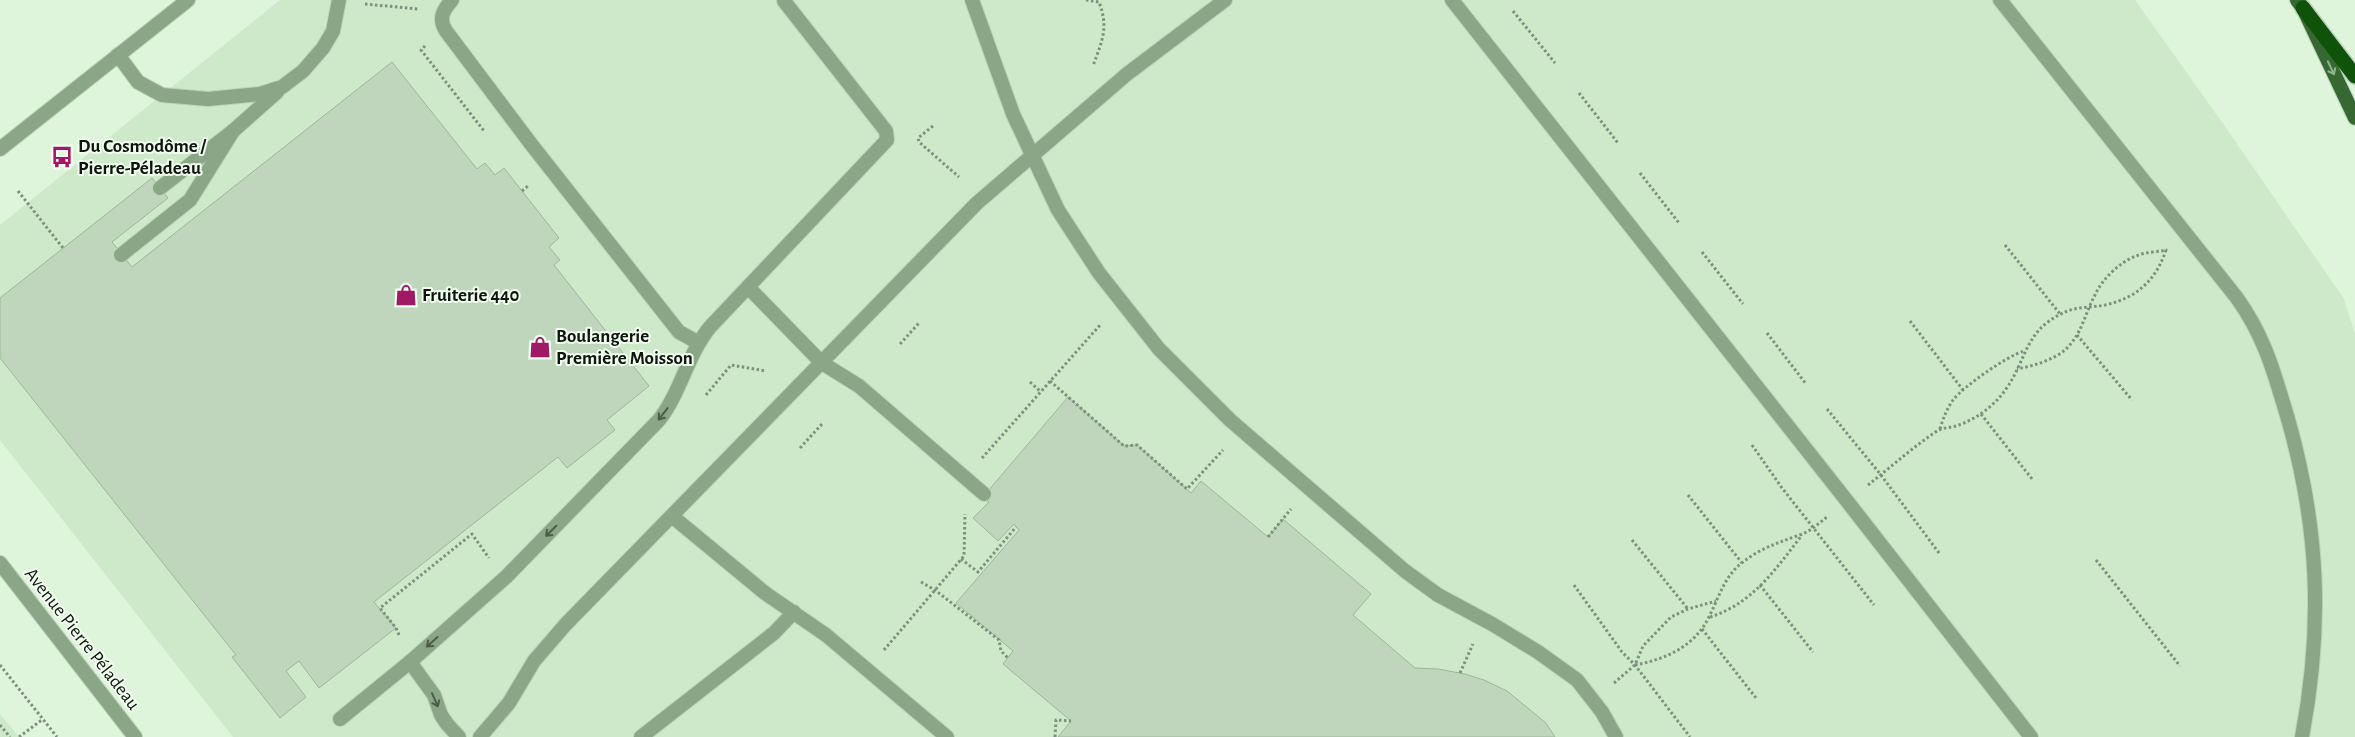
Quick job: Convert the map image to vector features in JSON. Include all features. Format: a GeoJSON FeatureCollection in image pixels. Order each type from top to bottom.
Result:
{"type":"FeatureCollection","features":[{"type":"Feature","properties":{"kind":"highway"},"geometry":{"type":"LineString","coordinates":[[2300,4],[2355,76]]}},
{"type":"Feature","properties":{"kind":"main road"},"geometry":{"type":"LineString","coordinates":[[2300,4],[2355,118]]}},
{"type":"Feature","properties":{"kind":"street"},"geometry":{"type":"LineString","coordinates":[[0,149],[188,0]]}},
{"type":"Feature","properties":{"kind":"street"},"geometry":{"type":"LineString","coordinates":[[160,188],[233,131],[302,71],[323,48],[333,31],[339,0]]}},
{"type":"Feature","properties":{"kind":"street"},"geometry":{"type":"LineString","coordinates":[[452,0],[443,12],[441,20],[446,32],[531,144],[679,332],[699,343]]}},
{"type":"Feature","properties":{"kind":"street"},"geometry":{"type":"LineString","coordinates":[[340,719],[410,662],[506,576],[658,420],[674,398],[699,343],[710,327],[882,146],[888,134],[784,0]]}},
{"type":"Feature","properties":{"kind":"street"},"geometry":{"type":"LineString","coordinates":[[972,0],[1013,114],[1058,210],[1099,273],[1159,350],[1202,394],[1379,550],[1423,585],[1560,666],[1577,680],[1602,712],[1616,737]]}},
{"type":"Feature","properties":{"kind":"street"},"geometry":{"type":"LineString","coordinates":[[480,737],[509,703],[544,648],[977,203],[1127,74],[1225,0]]}},
{"type":"Feature","properties":{"kind":"street"},"geometry":{"type":"LineString","coordinates":[[1452,0],[1847,501],[2030,737]]}},
{"type":"Feature","properties":{"kind":"street"},"geometry":{"type":"LineString","coordinates":[[2000,0],[2237,298],[2262,338],[2275,373],[2290,427],[2311,523],[2316,607],[2314,647],[2302,737]]}},
{"type":"Feature","properties":{"kind":"street"},"geometry":{"type":"LineString","coordinates":[[118,55],[138,82],[162,96],[181,99],[237,97],[260,94],[282,87]]}},
{"type":"Feature","properties":{"kind":"street"},"geometry":{"type":"LineString","coordinates":[[122,255],[190,200],[233,131]]}},
{"type":"Feature","properties":{"kind":"street"},"geometry":{"type":"LineString","coordinates":[[748,287],[822,363],[859,386],[984,494]]}},
{"type":"Feature","properties":{"kind":"street"},"geometry":{"type":"LineString","coordinates":[[673,517],[765,593],[794,612],[847,652],[947,737]]}},
{"type":"Feature","properties":{"kind":"street","name":"Avenue Pierre Péladeau"},"geometry":{"type":"LineString","coordinates":[[0,563],[135,737]]}},
{"type":"Feature","properties":{"kind":"street"},"geometry":{"type":"LineString","coordinates":[[641,737],[774,633],[794,612]]}},
{"type":"Feature","properties":{"kind":"street"},"geometry":{"type":"LineString","coordinates":[[410,662],[434,695],[441,715],[459,737]]}},
{"type":"Feature","properties":{"kind":"path"},"geometry":{"type":"LineString","coordinates":[[1086,0],[1099,2],[1105,23],[1105,32],[1090,74]]}},
{"type":"Feature","properties":{"kind":"path"},"geometry":{"type":"LineString","coordinates":[[370,4],[422,10]]}},
{"type":"Feature","properties":{"kind":"path"},"geometry":{"type":"LineString","coordinates":[[1513,11],[1555,64]]}},
{"type":"Feature","properties":{"kind":"path"},"geometry":{"type":"LineString","coordinates":[[1579,93],[1618,143]]}},
{"type":"Feature","properties":{"kind":"path"},"geometry":{"type":"LineString","coordinates":[[933,126],[918,138],[918,142],[959,177]]}},
{"type":"Feature","properties":{"kind":"path"},"geometry":{"type":"LineString","coordinates":[[1640,173],[1679,223]]}},
{"type":"Feature","properties":{"kind":"path"},"geometry":{"type":"LineString","coordinates":[[522,191],[528,186]]}},
{"type":"Feature","properties":{"kind":"path"},"geometry":{"type":"LineString","coordinates":[[18,191],[63,248]]}},
{"type":"Feature","properties":{"kind":"path"},"geometry":{"type":"LineString","coordinates":[[2006,245],[2060,314]]}},
{"type":"Feature","properties":{"kind":"path"},"geometry":{"type":"LineString","coordinates":[[1864,488],[1939,429],[1957,426],[1981,414],[2007,388],[2024,351],[2043,325],[2060,314],[2075,308],[2090,307],[2118,301],[2150,282],[2160,269],[2166,250],[2137,255],[2122,264],[2106,279],[2095,294],[2090,307],[2077,335],[2066,350],[2037,364],[2017,369]]}},
{"type":"Feature","properties":{"kind":"path"},"geometry":{"type":"LineString","coordinates":[[1702,252],[1743,304]]}},
{"type":"Feature","properties":{"kind":"path"},"geometry":{"type":"LineString","coordinates":[[1910,321],[1963,390]]}},
{"type":"Feature","properties":{"kind":"path"},"geometry":{"type":"LineString","coordinates":[[900,344],[919,322]]}},
{"type":"Feature","properties":{"kind":"path"},"geometry":{"type":"LineString","coordinates":[[982,458],[1101,324]]}},
{"type":"Feature","properties":{"kind":"path"},"geometry":{"type":"LineString","coordinates":[[1767,333],[1806,384]]}},
{"type":"Feature","properties":{"kind":"path"},"geometry":{"type":"LineString","coordinates":[[2077,335],[2132,400]]}},
{"type":"Feature","properties":{"kind":"path"},"geometry":{"type":"LineString","coordinates":[[1939,429],[1945,414],[1963,390],[1999,363],[2024,351]]}},
{"type":"Feature","properties":{"kind":"path"},"geometry":{"type":"LineString","coordinates":[[1050,381],[1124,446],[1137,445],[1187,489],[1223,450]]}},
{"type":"Feature","properties":{"kind":"path"},"geometry":{"type":"LineString","coordinates":[[1030,382],[1042,392]]}},
{"type":"Feature","properties":{"kind":"path"},"geometry":{"type":"LineString","coordinates":[[1827,409],[1881,475],[1939,553]]}},
{"type":"Feature","properties":{"kind":"path"},"geometry":{"type":"LineString","coordinates":[[1981,414],[2032,479]]}},
{"type":"Feature","properties":{"kind":"path"},"geometry":{"type":"LineString","coordinates":[[800,448],[822,424]]}},
{"type":"Feature","properties":{"kind":"path"},"geometry":{"type":"LineString","coordinates":[[1752,445],[1782,488],[1874,605]]}},
{"type":"Feature","properties":{"kind":"path"},"geometry":{"type":"LineString","coordinates":[[1688,495],[1742,563]]}},
{"type":"Feature","properties":{"kind":"path"},"geometry":{"type":"LineString","coordinates":[[884,650],[964,556],[966,514],[958,508]]}},
{"type":"Feature","properties":{"kind":"path"},"geometry":{"type":"LineString","coordinates":[[1268,537],[1291,510]]}},
{"type":"Feature","properties":{"kind":"path"},"geometry":{"type":"LineString","coordinates":[[1635,665],[1652,662],[1684,648],[1702,629],[1730,575],[1742,563],[1764,547],[1803,534],[1829,515]]}},
{"type":"Feature","properties":{"kind":"path"},"geometry":{"type":"LineString","coordinates":[[961,559],[978,572],[1016,527]]}},
{"type":"Feature","properties":{"kind":"path"},"geometry":{"type":"LineString","coordinates":[[410,662],[396,628],[380,608],[472,534],[494,564]]}},
{"type":"Feature","properties":{"kind":"path"},"geometry":{"type":"LineString","coordinates":[[1709,617],[1728,611],[1769,578],[1803,534]]}},
{"type":"Feature","properties":{"kind":"path"},"geometry":{"type":"LineString","coordinates":[[1632,540],[1688,608]]}},
{"type":"Feature","properties":{"kind":"path"},"geometry":{"type":"LineString","coordinates":[[2096,560],[2180,666]]}},
{"type":"Feature","properties":{"kind":"path"},"geometry":{"type":"LineString","coordinates":[[921,582],[935,590],[999,640],[1001,651],[1008,658]]}},
{"type":"Feature","properties":{"kind":"path"},"geometry":{"type":"LineString","coordinates":[[1574,585],[1622,652],[1635,665],[1690,737]]}},
{"type":"Feature","properties":{"kind":"path"},"geometry":{"type":"LineString","coordinates":[[1760,585],[1813,652]]}},
{"type":"Feature","properties":{"kind":"path"},"geometry":{"type":"LineString","coordinates":[[1609,686],[1635,665],[1643,646],[1671,617],[1688,608],[1716,601]]}},
{"type":"Feature","properties":{"kind":"path"},"geometry":{"type":"LineString","coordinates":[[1702,629],[1756,698]]}},
{"type":"Feature","properties":{"kind":"path"},"geometry":{"type":"LineString","coordinates":[[1460,673],[1473,644]]}},
{"type":"Feature","properties":{"kind":"path"},"geometry":{"type":"LineString","coordinates":[[0,665],[57,737]]}},
{"type":"Feature","properties":{"kind":"path"},"geometry":{"type":"LineString","coordinates":[[19,737],[43,719]]}},
{"type":"Feature","properties":{"kind":"path"},"geometry":{"type":"LineString","coordinates":[[1055,737],[1056,720],[1071,721]]}},
{"type":"Feature","properties":{"kind":"path"},"geometry":{"type":"LineString","coordinates":[[0,725],[10,737]]}},
{"type":"Feature","properties":{"kind":"shaded area"},"geometry":{"type":"Polygon","coordinates":[[[280,0],[2135,0],[2344,299],[2355,334],[2355,737],[233,737],[0,440],[0,225],[280,0]]]}},
{"type":"Feature","properties":{"kind":"shaded area"},"geometry":{"type":"Polygon","coordinates":[[[0,714],[19,737],[0,737],[0,714]]]}},
{"type":"Feature","properties":{"kind":"building"},"geometry":{"type":"Polygon","coordinates":[[[392,62],[477,169],[485,163],[495,175],[504,168],[559,238],[549,247],[560,260],[554,265],[649,386],[607,420],[615,430],[567,468],[558,457],[374,602],[396,628],[319,688],[299,661],[286,671],[306,697],[280,718],[232,657],[236,655],[0,358],[0,298],[152,178],[168,198],[112,242],[132,267],[392,62]]]}},
{"type":"Feature","properties":{"kind":"building"},"geometry":{"type":"Polygon","coordinates":[[[1068,397],[1124,446],[1137,445],[1191,493],[1201,481],[1268,537],[1283,519],[1371,594],[1353,615],[1415,668],[1438,669],[1465,674],[1484,680],[1507,691],[1546,723],[1555,737],[1058,737],[1071,721],[1003,664],[1013,651],[956,603],[1019,530],[1014,524],[998,541],[973,518],[989,502],[982,498],[1068,397]]]}},
{"type":"Feature","properties":{"kind":"place","name":"Du Cosmodôme / Pierre-Péladeau"},"geometry":{"type":"Point","coordinates":[62,157]}},
{"type":"Feature","properties":{"kind":"place","name":"Fruiterie 440"},"geometry":{"type":"Point","coordinates":[406,295]}},
{"type":"Feature","properties":{"kind":"place","name":"Boulangerie Première Moisson"},"geometry":{"type":"Point","coordinates":[540,347]}}]}
